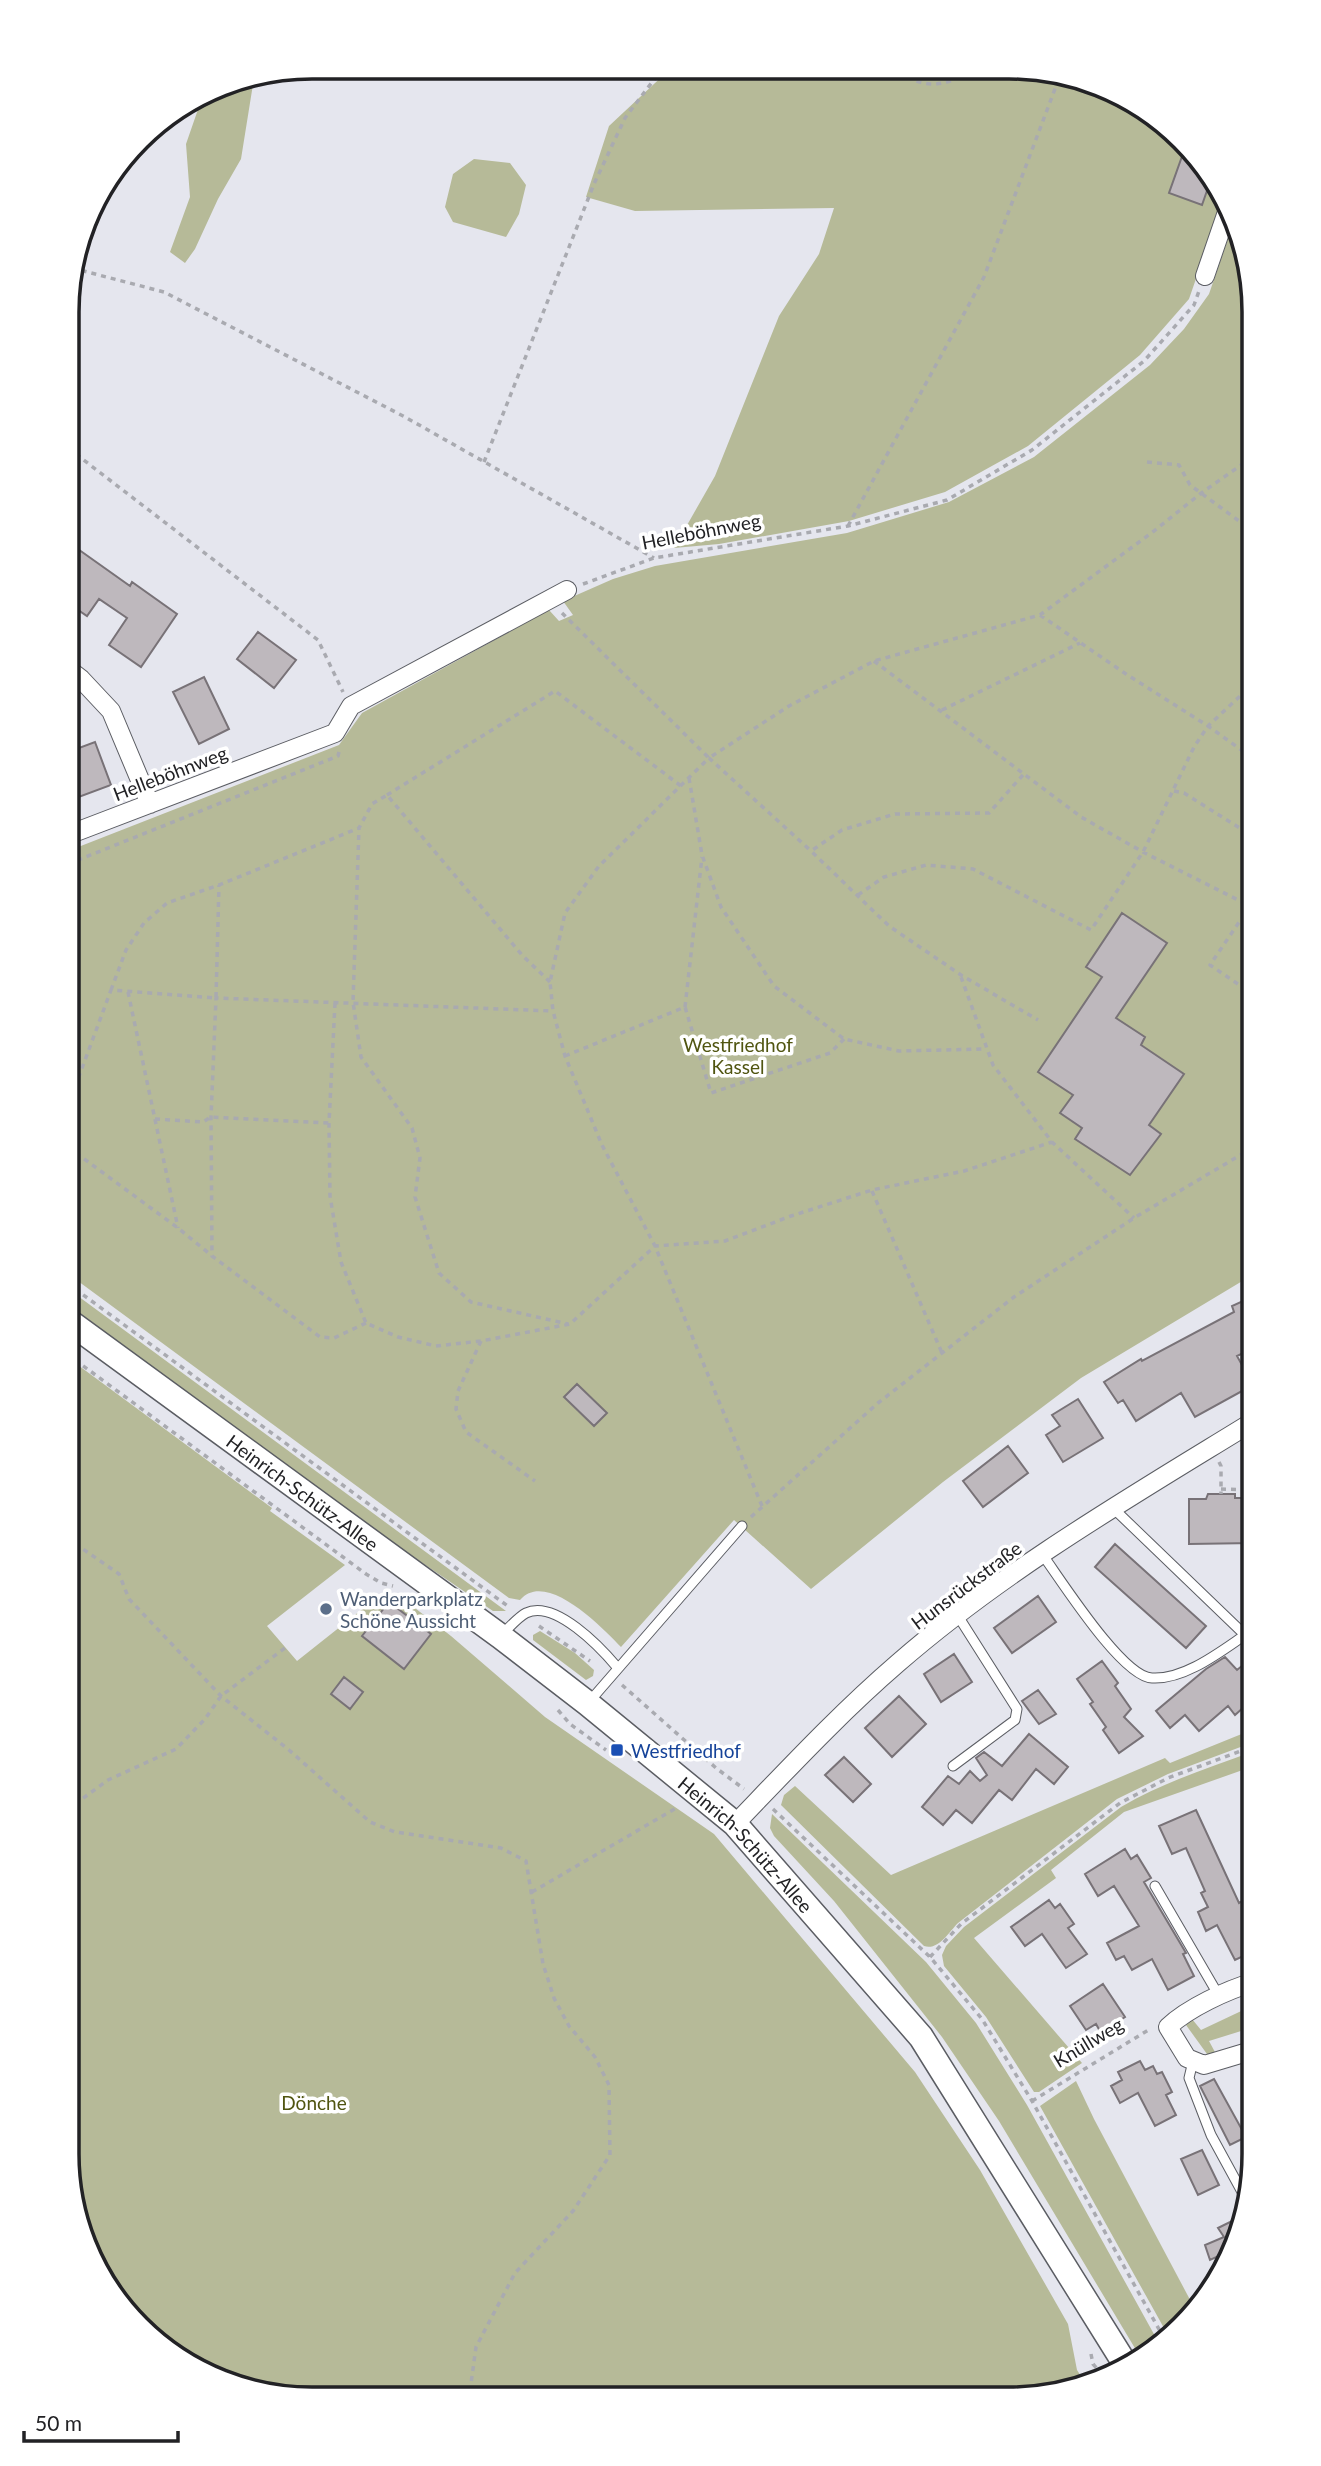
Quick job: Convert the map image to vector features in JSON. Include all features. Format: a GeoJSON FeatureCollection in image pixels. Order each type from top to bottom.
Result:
{"type":"FeatureCollection","features":[{"type":"Feature","properties":{"kind":"main road","name":"Heinrich-Schütz-Allee"},"geometry":{"type":"LineString","coordinates":[[79,1329],[500,1636],[735,1824],[921,2037],[1122,2358]]}},
{"type":"Feature","properties":{"kind":"street"},"geometry":{"type":"LineString","coordinates":[[1205,276],[1224,222]]}},
{"type":"Feature","properties":{"kind":"street","name":"Helleböhnweg"},"geometry":{"type":"LineString","coordinates":[[79,831],[335,733],[351,706],[567,590]]}},
{"type":"Feature","properties":{"kind":"street"},"geometry":{"type":"LineString","coordinates":[[79,677],[111,711],[150,804]]}},
{"type":"Feature","properties":{"kind":"street","name":"Hunsrückstraße"},"geometry":{"type":"LineString","coordinates":[[735,1824],[845,1712],[899,1662],[1042,1553],[1242,1428]]}},
{"type":"Feature","properties":{"kind":"street"},"geometry":{"type":"LineString","coordinates":[[1242,1986],[1178,2017],[1168,2027],[1187,2058],[1204,2065],[1242,2054]]}},
{"type":"Feature","properties":{"kind":"lane"},"geometry":{"type":"LineString","coordinates":[[1112,1508],[1242,1632]]}},
{"type":"Feature","properties":{"kind":"lane"},"geometry":{"type":"LineString","coordinates":[[587,1703],[742,1526]]}},
{"type":"Feature","properties":{"kind":"lane"},"geometry":{"type":"LineString","coordinates":[[1042,1553],[1096,1630],[1132,1669],[1151,1679],[1176,1674],[1204,1662],[1242,1637]]}},
{"type":"Feature","properties":{"kind":"lane"},"geometry":{"type":"LineString","coordinates":[[500,1636],[526,1613],[542,1611],[561,1618],[600,1646],[617,1667]]}},
{"type":"Feature","properties":{"kind":"lane"},"geometry":{"type":"LineString","coordinates":[[953,1766],[1015,1720],[1017,1710],[958,1616]]}},
{"type":"Feature","properties":{"kind":"lane"},"geometry":{"type":"LineString","coordinates":[[1155,1886],[1219,1996]]}},
{"type":"Feature","properties":{"kind":"lane"},"geometry":{"type":"LineString","coordinates":[[1193,2061],[1189,2078],[1211,2135],[1240,2188]]}},
{"type":"Feature","properties":{"kind":"path"},"geometry":{"type":"LineString","coordinates":[[484,463],[594,184],[625,118],[654,79]]}},
{"type":"Feature","properties":{"kind":"path"},"geometry":{"type":"LineString","coordinates":[[908,79],[942,84],[956,79]]}},
{"type":"Feature","properties":{"kind":"path"},"geometry":{"type":"LineString","coordinates":[[848,526],[984,277],[1057,84]]}},
{"type":"Feature","properties":{"kind":"path"},"geometry":{"type":"LineString","coordinates":[[82,271],[164,292],[405,417],[654,558]]}},
{"type":"Feature","properties":{"kind":"path","name":"Helleböhnweg"},"geometry":{"type":"LineString","coordinates":[[567,590],[654,558],[848,526],[947,499],[1032,450],[1144,361],[1194,305],[1205,276]]}},
{"type":"Feature","properties":{"kind":"path"},"geometry":{"type":"LineString","coordinates":[[79,456],[317,640],[351,706]]}},
{"type":"Feature","properties":{"kind":"path"},"geometry":{"type":"LineString","coordinates":[[1147,462],[1179,465],[1190,485],[1242,524]]}},
{"type":"Feature","properties":{"kind":"path"},"geometry":{"type":"LineString","coordinates":[[762,1506],[655,1246],[602,1145],[565,1056],[552,1011],[550,982],[565,913],[598,866],[709,758],[789,706],[874,661],[1040,615],[1242,464]]}},
{"type":"Feature","properties":{"kind":"path"},"geometry":{"type":"LineString","coordinates":[[550,599],[709,758],[889,926],[961,975],[1038,1020]]}},
{"type":"Feature","properties":{"kind":"path"},"geometry":{"type":"LineString","coordinates":[[1040,615],[1242,750]]}},
{"type":"Feature","properties":{"kind":"path"},"geometry":{"type":"LineString","coordinates":[[942,710],[1080,643]]}},
{"type":"Feature","properties":{"kind":"path"},"geometry":{"type":"LineString","coordinates":[[874,661],[1081,817],[1242,902]]}},
{"type":"Feature","properties":{"kind":"path"},"geometry":{"type":"LineString","coordinates":[[570,1324],[471,1302],[439,1273],[415,1197],[420,1158],[412,1128],[361,1057],[353,1002],[359,828],[372,804],[555,691],[681,786]]}},
{"type":"Feature","properties":{"kind":"path"},"geometry":{"type":"LineString","coordinates":[[858,895],[884,877],[926,865],[973,869],[1091,930],[1143,852],[1194,747],[1208,726],[1242,694]]}},
{"type":"Feature","properties":{"kind":"path"},"geometry":{"type":"LineString","coordinates":[[79,860],[338,755],[341,743]]}},
{"type":"Feature","properties":{"kind":"path"},"geometry":{"type":"LineString","coordinates":[[811,851],[842,830],[895,814],[989,813],[1023,775]]}},
{"type":"Feature","properties":{"kind":"path"},"geometry":{"type":"LineString","coordinates":[[689,778],[702,855],[721,908],[774,986],[844,1039],[900,1051],[986,1049]]}},
{"type":"Feature","properties":{"kind":"path"},"geometry":{"type":"LineString","coordinates":[[1174,791],[1184,793],[1242,829]]}},
{"type":"Feature","properties":{"kind":"path"},"geometry":{"type":"LineString","coordinates":[[387,795],[522,955],[550,982]]}},
{"type":"Feature","properties":{"kind":"path"},"geometry":{"type":"LineString","coordinates":[[79,1076],[126,950],[144,923],[167,903],[219,885],[359,828]]}},
{"type":"Feature","properties":{"kind":"path"},"geometry":{"type":"LineString","coordinates":[[702,855],[685,1007],[711,1093],[830,1053],[844,1039]]}},
{"type":"Feature","properties":{"kind":"path"},"geometry":{"type":"LineString","coordinates":[[212,1256],[211,1117],[219,885]]}},
{"type":"Feature","properties":{"kind":"path"},"geometry":{"type":"LineString","coordinates":[[1242,921],[1210,965],[1242,987]]}},
{"type":"Feature","properties":{"kind":"path"},"geometry":{"type":"LineString","coordinates":[[961,975],[993,1065],[1052,1142],[1134,1218]]}},
{"type":"Feature","properties":{"kind":"path"},"geometry":{"type":"LineString","coordinates":[[111,990],[216,998],[552,1011]]}},
{"type":"Feature","properties":{"kind":"path"},"geometry":{"type":"LineString","coordinates":[[128,992],[178,1228]]}},
{"type":"Feature","properties":{"kind":"path"},"geometry":{"type":"LineString","coordinates":[[335,1003],[329,1123],[330,1196],[341,1262],[366,1323],[398,1337],[436,1346],[481,1341],[570,1324],[655,1246],[725,1241],[872,1190],[964,1171],[1052,1142]]}},
{"type":"Feature","properties":{"kind":"path"},"geometry":{"type":"LineString","coordinates":[[565,1056],[685,1007]]}},
{"type":"Feature","properties":{"kind":"path"},"geometry":{"type":"LineString","coordinates":[[155,1119],[203,1122],[211,1117],[329,1123]]}},
{"type":"Feature","properties":{"kind":"path"},"geometry":{"type":"LineString","coordinates":[[742,1526],[878,1403],[1014,1297],[1134,1218],[1242,1154]]}},
{"type":"Feature","properties":{"kind":"path"},"geometry":{"type":"LineString","coordinates":[[79,1155],[320,1337],[334,1338],[366,1323]]}},
{"type":"Feature","properties":{"kind":"path"},"geometry":{"type":"LineString","coordinates":[[872,1190],[942,1353]]}},
{"type":"Feature","properties":{"kind":"path"},"geometry":{"type":"LineString","coordinates":[[481,1341],[458,1391],[456,1409],[466,1432],[535,1481]]}},
{"type":"Feature","properties":{"kind":"path"},"geometry":{"type":"LineString","coordinates":[[79,1363],[366,1574],[381,1583],[398,1587]]}},
{"type":"Feature","properties":{"kind":"path"},"geometry":{"type":"LineString","coordinates":[[1210,1448],[1221,1466],[1221,1492],[1242,1491]]}},
{"type":"Feature","properties":{"kind":"path"},"geometry":{"type":"LineString","coordinates":[[79,1546],[119,1574],[129,1599],[221,1696],[289,1750],[370,1822],[395,1832],[501,1848],[526,1861],[543,1964],[554,1998],[569,2026],[595,2057],[609,2085],[610,2155],[573,2211],[515,2273],[476,2347],[471,2387]]}},
{"type":"Feature","properties":{"kind":"path"},"geometry":{"type":"LineString","coordinates":[[79,1802],[108,1780],[176,1749],[205,1719],[221,1696],[285,1648]]}},
{"type":"Feature","properties":{"kind":"path"},"geometry":{"type":"LineString","coordinates":[[553,1705],[570,1724],[607,1751]]}},
{"type":"Feature","properties":{"kind":"path"},"geometry":{"type":"LineString","coordinates":[[930,1957],[961,1924],[1120,1802],[1168,1778],[1242,1750]]}},
{"type":"Feature","properties":{"kind":"path"},"geometry":{"type":"LineString","coordinates":[[532,1892],[680,1806],[670,1798]]}},
{"type":"Feature","properties":{"kind":"path","name":"Knüllweg"},"geometry":{"type":"LineString","coordinates":[[1032,2101],[1153,2027],[1168,2027]]}},
{"type":"Feature","properties":{"kind":"path"},"geometry":{"type":"LineString","coordinates":[[1090,2351],[1093,2364],[1097,2369]]}},
{"type":"Feature","properties":{"kind":"green space"},"geometry":{"type":"Polygon","coordinates":[[[659,79],[1025,79],[1055,83],[1112,103],[1163,136],[1185,158],[1203,182],[1219,212],[1189,299],[1140,355],[1028,446],[945,492],[849,521],[719,544],[674,548],[715,476],[779,316],[819,254],[834,208],[635,211],[586,197],[609,126],[659,79]]]}},
{"type":"Feature","properties":{"kind":"green space"},"geometry":{"type":"Polygon","coordinates":[[[253,87],[241,159],[218,199],[195,249],[185,263],[170,252],[190,197],[186,144],[198,108],[253,87]]]}},
{"type":"Feature","properties":{"kind":"green space"},"geometry":{"type":"Polygon","coordinates":[[[474,159],[510,163],[526,185],[519,214],[506,237],[453,222],[445,207],[453,174],[474,159]]]}},
{"type":"Feature","properties":{"kind":"green space","name":"Westfriedhof Kassel"},"geometry":{"type":"Polygon","coordinates":[[[1229,235],[1238,266],[1242,296],[1242,1281],[1081,1378],[943,1482],[811,1589],[734,1520],[621,1647],[588,1616],[559,1596],[531,1592],[520,1600],[509,1598],[79,1282],[79,847],[339,745],[362,713],[549,610],[559,621],[573,615],[563,601],[613,579],[655,566],[847,533],[949,502],[1034,457],[1150,365],[1184,329],[1209,294],[1229,235]]]}},
{"type":"Feature","properties":{"kind":"green space"},"geometry":{"type":"Polygon","coordinates":[[[79,1297],[506,1611],[493,1611],[393,1543],[79,1314],[79,1297]]]}},
{"type":"Feature","properties":{"kind":"green space","name":"Dönche"},"geometry":{"type":"Polygon","coordinates":[[[79,1366],[345,1565],[267,1626],[297,1661],[384,1592],[402,1598],[451,1636],[545,1717],[714,1834],[915,2072],[980,2170],[1068,2324],[1077,2370],[1081,2376],[1055,2383],[1010,2387],[311,2387],[281,2385],[222,2370],[170,2339],[147,2319],[127,2296],[103,2257],[91,2229],[81,2185],[79,1366]]]}},
{"type":"Feature","properties":{"kind":"green space"},"geometry":{"type":"Polygon","coordinates":[[[540,1631],[575,1653],[594,1670],[593,1676],[586,1680],[533,1640],[533,1635],[540,1631]]]}},
{"type":"Feature","properties":{"kind":"green space"},"geometry":{"type":"Polygon","coordinates":[[[1242,1734],[1242,1746],[1168,1774],[1117,1799],[958,1923],[939,1943],[929,1947],[924,1946],[781,1805],[784,1795],[795,1786],[891,1875],[1165,1758],[1170,1763],[1242,1734]]]}},
{"type":"Feature","properties":{"kind":"green space"},"geometry":{"type":"Polygon","coordinates":[[[1242,1756],[1242,1770],[1124,1812],[1051,1870],[1056,1878],[974,1938],[1082,2063],[1039,2092],[1034,2092],[986,2017],[944,1966],[942,1955],[946,1946],[964,1927],[1121,1807],[1170,1783],[1242,1756]]]}},
{"type":"Feature","properties":{"kind":"green space"},"geometry":{"type":"Polygon","coordinates":[[[772,1814],[926,1962],[976,2023],[1027,2105],[1155,2336],[1151,2339],[1136,2349],[999,2121],[942,2037],[834,1901],[774,1836],[770,1828],[772,1814]]]}},
{"type":"Feature","properties":{"kind":"green space"},"geometry":{"type":"Polygon","coordinates":[[[1242,2011],[1242,2031],[1209,2041],[1216,2054],[1207,2054],[1186,2025],[1192,2019],[1201,2030],[1242,2011]]]}},
{"type":"Feature","properties":{"kind":"green space"},"geometry":{"type":"Polygon","coordinates":[[[1076,2081],[1190,2300],[1164,2328],[1040,2106],[1076,2081]]]}},
{"type":"Feature","properties":{"kind":"building"},"geometry":{"type":"Polygon","coordinates":[[[1182,155],[1207,190],[1202,205],[1169,193],[1182,155]]]}},
{"type":"Feature","properties":{"kind":"building"},"geometry":{"type":"Polygon","coordinates":[[[79,550],[130,586],[132,582],[177,614],[141,667],[109,645],[127,618],[99,599],[87,616],[79,611],[79,550]]]}},
{"type":"Feature","properties":{"kind":"building"},"geometry":{"type":"Polygon","coordinates":[[[258,632],[296,660],[274,688],[237,659],[258,632]]]}},
{"type":"Feature","properties":{"kind":"building"},"geometry":{"type":"Polygon","coordinates":[[[204,677],[229,729],[199,744],[173,692],[204,677]]]}},
{"type":"Feature","properties":{"kind":"building"},"geometry":{"type":"Polygon","coordinates":[[[95,742],[111,785],[79,797],[79,748],[95,742]]]}},
{"type":"Feature","properties":{"kind":"building"},"geometry":{"type":"Polygon","coordinates":[[[1122,913],[1167,943],[1116,1018],[1145,1037],[1141,1045],[1184,1074],[1149,1125],[1161,1134],[1130,1175],[1075,1139],[1082,1128],[1060,1113],[1073,1095],[1038,1072],[1102,977],[1086,967],[1122,913]]]}},
{"type":"Feature","properties":{"kind":"building"},"geometry":{"type":"Polygon","coordinates":[[[1242,1301],[1242,1354],[1237,1356],[1242,1365],[1242,1391],[1195,1417],[1181,1393],[1136,1421],[1123,1400],[1118,1403],[1104,1382],[1141,1359],[1142,1361],[1234,1312],[1232,1306],[1242,1301]]]}},
{"type":"Feature","properties":{"kind":"building"},"geometry":{"type":"Polygon","coordinates":[[[577,1384],[607,1413],[594,1426],[564,1397],[577,1384]]]}},
{"type":"Feature","properties":{"kind":"building"},"geometry":{"type":"Polygon","coordinates":[[[1078,1399],[1103,1438],[1063,1462],[1046,1435],[1060,1426],[1052,1415],[1078,1399]]]}},
{"type":"Feature","properties":{"kind":"building"},"geometry":{"type":"Polygon","coordinates":[[[1008,1446],[1028,1473],[983,1507],[963,1481],[1008,1446]]]}},
{"type":"Feature","properties":{"kind":"building"},"geometry":{"type":"Polygon","coordinates":[[[1208,1494],[1235,1494],[1235,1498],[1242,1498],[1242,1543],[1189,1544],[1189,1499],[1206,1499],[1208,1494]]]}},
{"type":"Feature","properties":{"kind":"building"},"geometry":{"type":"Polygon","coordinates":[[[1115,1544],[1206,1626],[1186,1648],[1095,1567],[1115,1544]]]}},
{"type":"Feature","properties":{"kind":"building"},"geometry":{"type":"Polygon","coordinates":[[[1038,1596],[1056,1622],[1012,1653],[994,1628],[1038,1596]]]}},
{"type":"Feature","properties":{"kind":"building"},"geometry":{"type":"Polygon","coordinates":[[[389,1602],[431,1634],[404,1669],[362,1636],[389,1602]]]}},
{"type":"Feature","properties":{"kind":"building"},"geometry":{"type":"Polygon","coordinates":[[[954,1654],[972,1682],[941,1702],[924,1674],[954,1654]]]}},
{"type":"Feature","properties":{"kind":"building"},"geometry":{"type":"Polygon","coordinates":[[[1225,1657],[1237,1670],[1242,1666],[1242,1709],[1235,1715],[1228,1706],[1199,1731],[1185,1715],[1170,1728],[1156,1711],[1206,1669],[1225,1657]]]}},
{"type":"Feature","properties":{"kind":"building"},"geometry":{"type":"Polygon","coordinates":[[[1102,1661],[1118,1683],[1115,1686],[1131,1709],[1124,1717],[1143,1736],[1119,1753],[1103,1730],[1106,1727],[1090,1704],[1093,1702],[1077,1679],[1102,1661]]]}},
{"type":"Feature","properties":{"kind":"building"},"geometry":{"type":"Polygon","coordinates":[[[344,1677],[363,1692],[350,1709],[331,1694],[344,1677]]]}},
{"type":"Feature","properties":{"kind":"building"},"geometry":{"type":"Polygon","coordinates":[[[1038,1690],[1056,1714],[1039,1724],[1022,1701],[1038,1690]]]}},
{"type":"Feature","properties":{"kind":"building"},"geometry":{"type":"Polygon","coordinates":[[[899,1696],[926,1724],[892,1757],[865,1728],[899,1696]]]}},
{"type":"Feature","properties":{"kind":"building"},"geometry":{"type":"Polygon","coordinates":[[[1029,1734],[1068,1767],[1054,1784],[1036,1769],[1012,1800],[999,1790],[972,1823],[956,1810],[943,1825],[922,1807],[948,1776],[959,1784],[970,1771],[980,1781],[987,1775],[976,1758],[984,1752],[1002,1766],[1029,1734]]]}},
{"type":"Feature","properties":{"kind":"building"},"geometry":{"type":"Polygon","coordinates":[[[844,1757],[871,1784],[853,1802],[825,1775],[844,1757]]]}},
{"type":"Feature","properties":{"kind":"building"},"geometry":{"type":"Polygon","coordinates":[[[1196,1810],[1239,1903],[1242,1901],[1242,1957],[1235,1960],[1217,1925],[1206,1931],[1198,1912],[1208,1907],[1201,1893],[1205,1891],[1186,1848],[1172,1854],[1159,1826],[1196,1810]]]}},
{"type":"Feature","properties":{"kind":"building"},"geometry":{"type":"Polygon","coordinates":[[[1125,1849],[1131,1859],[1137,1855],[1151,1878],[1144,1882],[1186,1953],[1183,1954],[1194,1976],[1168,1990],[1152,1959],[1132,1970],[1124,1956],[1116,1960],[1107,1943],[1139,1926],[1114,1886],[1098,1896],[1085,1874],[1125,1849]]]}},
{"type":"Feature","properties":{"kind":"building"},"geometry":{"type":"Polygon","coordinates":[[[1049,1900],[1055,1908],[1060,1904],[1074,1924],[1068,1928],[1087,1954],[1066,1968],[1042,1934],[1025,1946],[1011,1927],[1049,1900]]]}},
{"type":"Feature","properties":{"kind":"building"},"geometry":{"type":"Polygon","coordinates":[[[1103,1984],[1125,2017],[1101,2033],[1096,2024],[1086,2030],[1070,2006],[1103,1984]]]}},
{"type":"Feature","properties":{"kind":"building"},"geometry":{"type":"Polygon","coordinates":[[[1140,2061],[1145,2070],[1153,2066],[1157,2074],[1162,2072],[1172,2092],[1166,2095],[1176,2115],[1155,2126],[1138,2093],[1120,2103],[1111,2086],[1122,2080],[1118,2072],[1140,2061]]]}},
{"type":"Feature","properties":{"kind":"building"},"geometry":{"type":"Polygon","coordinates":[[[1214,2079],[1242,2130],[1242,2139],[1230,2145],[1200,2086],[1214,2079]]]}},
{"type":"Feature","properties":{"kind":"building"},"geometry":{"type":"Polygon","coordinates":[[[1202,2150],[1219,2185],[1198,2195],[1181,2159],[1202,2150]]]}},
{"type":"Feature","properties":{"kind":"building"},"geometry":{"type":"Polygon","coordinates":[[[1232,2221],[1218,2256],[1210,2260],[1205,2245],[1224,2237],[1218,2228],[1232,2221]]]}},
{"type":"Feature","properties":{"kind":"place","name":"Wanderparkplatz Schöne Aussicht"},"geometry":{"type":"Point","coordinates":[326,1609]}},
{"type":"Feature","properties":{"kind":"place","name":"Westfriedhof"},"geometry":{"type":"Point","coordinates":[617,1750]}}]}
